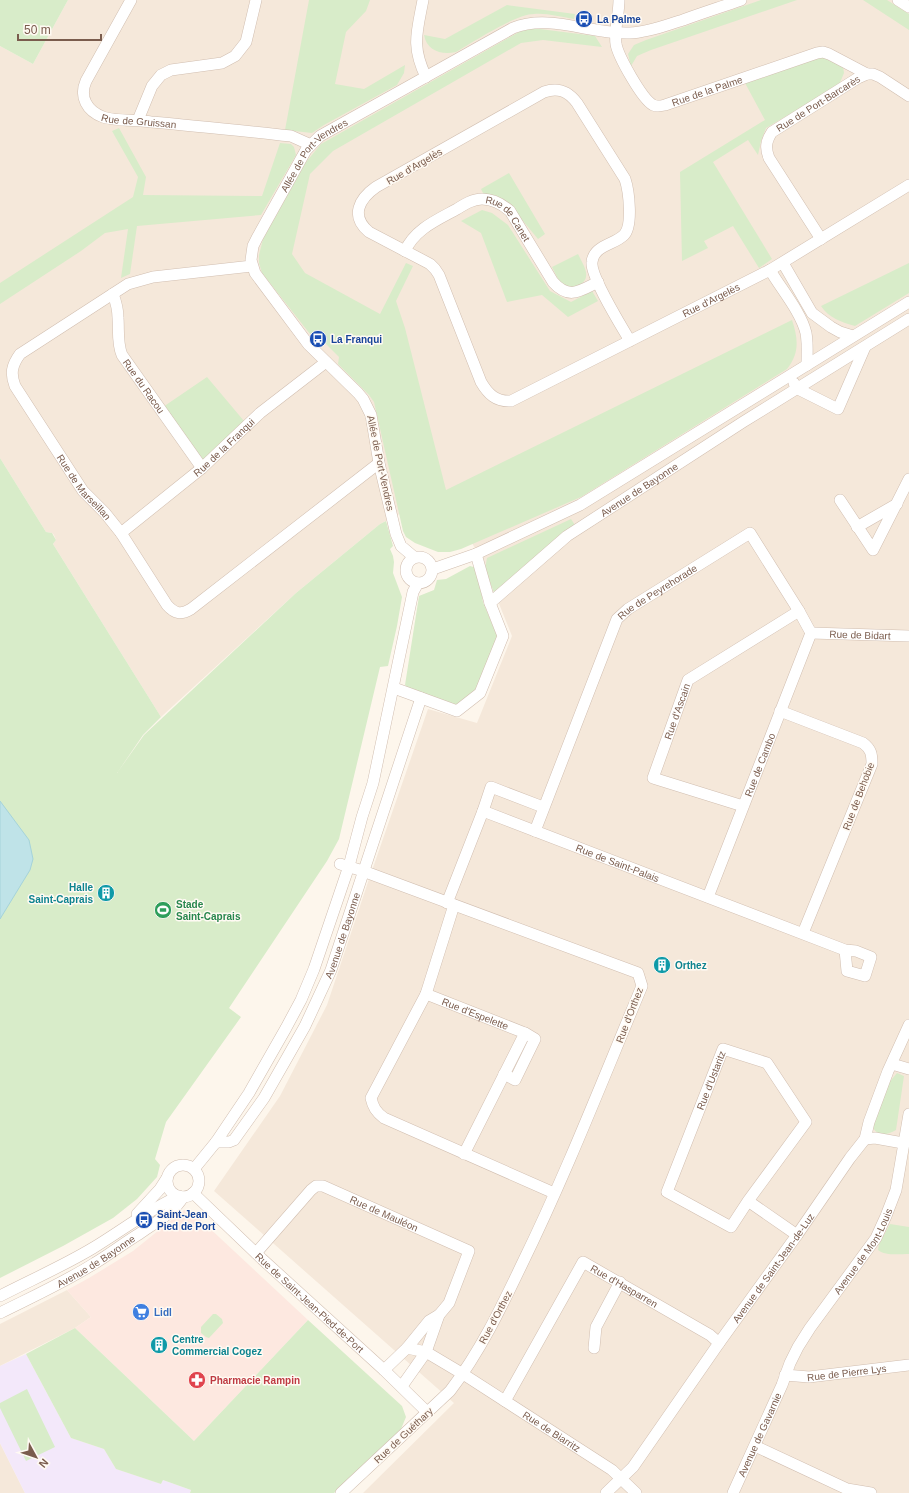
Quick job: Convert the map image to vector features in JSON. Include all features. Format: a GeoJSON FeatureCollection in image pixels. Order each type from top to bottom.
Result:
{"type":"FeatureCollection","features":[{"type":"Feature","properties":{"kind":"street","name":"Rue de Gruissan"},"geometry":{"type":"LineString","coordinates":[[131,0],[86,81],[82,91],[84,100],[91,109],[102,117],[108,118],[291,136],[311,145]]}},
{"type":"Feature","properties":{"kind":"street"},"geometry":{"type":"LineString","coordinates":[[138,120],[152,86],[156,79],[161,75],[171,70],[222,63],[236,56],[246,42],[256,0]]}},
{"type":"Feature","properties":{"kind":"street"},"geometry":{"type":"LineString","coordinates":[[423,0],[416,49],[426,77]]}},
{"type":"Feature","properties":{"kind":"street","name":"Rue de la Palme"},"geometry":{"type":"LineString","coordinates":[[618,0],[619,12],[616,45],[628,71],[648,101],[654,105],[666,105],[823,52],[830,54],[868,74]]}},
{"type":"Feature","properties":{"kind":"street","name":"Allée de Port-Vendres"},"geometry":{"type":"LineString","coordinates":[[414,557],[402,546],[396,534],[379,463],[371,415],[363,399],[304,339],[259,279],[252,266],[252,253],[257,238],[306,150],[320,136],[338,125],[506,31],[522,24],[537,22],[628,33],[647,31],[741,0]]}},
{"type":"Feature","properties":{"kind":"street"},"geometry":{"type":"LineString","coordinates":[[898,0],[909,7]]}},
{"type":"Feature","properties":{"kind":"street","name":"Rue de Port-Barcarès"},"geometry":{"type":"LineString","coordinates":[[821,239],[769,158],[766,152],[768,138],[772,132],[858,78],[868,74],[880,77],[909,96]]}},
{"type":"Feature","properties":{"kind":"street","name":"Rue d'Argelès"},"geometry":{"type":"LineString","coordinates":[[630,342],[598,282],[592,267],[593,256],[600,249],[624,235],[628,228],[628,207],[625,179],[577,102],[568,93],[556,89],[544,92],[376,188],[364,198],[358,211],[360,222],[375,236],[430,264],[435,269],[441,279],[481,382],[488,394],[500,401],[511,402],[630,342],[770,270],[909,185]]}},
{"type":"Feature","properties":{"kind":"street","name":"Rue de Canet"},"geometry":{"type":"LineString","coordinates":[[405,251],[412,239],[430,223],[474,200],[493,200],[505,207],[513,216],[558,288],[567,293],[573,293],[598,282]]}},
{"type":"Feature","properties":{"kind":"street"},"geometry":{"type":"LineString","coordinates":[[782,263],[812,313],[831,327],[840,332],[853,336]]}},
{"type":"Feature","properties":{"kind":"street","name":"Rue de Marseillan"},"geometry":{"type":"LineString","coordinates":[[252,266],[152,277],[128,284],[20,354],[13,364],[12,375],[15,386],[82,491],[105,513],[121,533],[167,605],[175,613],[185,613],[379,463]]}},
{"type":"Feature","properties":{"kind":"street"},"geometry":{"type":"LineString","coordinates":[[770,270],[800,318],[807,342],[806,365]]}},
{"type":"Feature","properties":{"kind":"street","name":"Rue du Racou"},"geometry":{"type":"LineString","coordinates":[[113,294],[117,306],[118,343],[122,355],[202,468]]}},
{"type":"Feature","properties":{"kind":"street","name":"Avenue de Bayonne"},"geometry":{"type":"LineString","coordinates":[[433,569],[476,554],[580,505],[909,302]]}},
{"type":"Feature","properties":{"kind":"street","name":"Avenue de Bayonne"},"geometry":{"type":"LineString","coordinates":[[490,603],[567,536],[796,388],[909,320]]}},
{"type":"Feature","properties":{"kind":"street"},"geometry":{"type":"LineString","coordinates":[[790,376],[796,388],[838,410],[865,347]]}},
{"type":"Feature","properties":{"kind":"street","name":"Rue de la Franqui"},"geometry":{"type":"LineString","coordinates":[[121,533],[202,468],[260,413],[326,362]]}},
{"type":"Feature","properties":{"kind":"street"},"geometry":{"type":"LineString","coordinates":[[840,500],[873,550],[909,479]]}},
{"type":"Feature","properties":{"kind":"street"},"geometry":{"type":"LineString","coordinates":[[857,527],[896,504]]}},
{"type":"Feature","properties":{"kind":"street","name":"Rue de Peyrehorade"},"geometry":{"type":"LineString","coordinates":[[535,831],[617,619],[628,609],[750,533],[799,611],[810,633]]}},
{"type":"Feature","properties":{"kind":"street"},"geometry":{"type":"LineString","coordinates":[[394,688],[457,711],[480,693],[503,636],[490,603],[476,554]]}},
{"type":"Feature","properties":{"kind":"street"},"geometry":{"type":"LineString","coordinates":[[419,556],[428,560],[433,569],[429,579],[424,583],[418,583],[409,579],[406,570],[410,560],[419,556]]}},
{"type":"Feature","properties":{"kind":"street","name":"Avenue de Bayonne"},"geometry":{"type":"LineString","coordinates":[[194,1169],[216,1142],[249,1094],[275,1050],[301,1000],[324,943],[344,865],[373,783],[413,592],[418,583]]}},
{"type":"Feature","properties":{"kind":"street","name":"Rue d'Ascain"},"geometry":{"type":"LineString","coordinates":[[743,806],[653,778],[688,680],[799,611]]}},
{"type":"Feature","properties":{"kind":"street","name":"Rue de Bidart"},"geometry":{"type":"LineString","coordinates":[[810,633],[909,636]]}},
{"type":"Feature","properties":{"kind":"street","name":"Rue de Cambo"},"geometry":{"type":"LineString","coordinates":[[708,897],[810,633]]}},
{"type":"Feature","properties":{"kind":"street","name":"Avenue de Bayonne"},"geometry":{"type":"LineString","coordinates":[[216,1142],[229,1142],[234,1140],[264,1098],[305,1026],[331,970],[421,698]]}},
{"type":"Feature","properties":{"kind":"street","name":"Rue de Behobie"},"geometry":{"type":"LineString","coordinates":[[780,711],[862,743],[869,748],[872,756],[872,764],[803,933]]}},
{"type":"Feature","properties":{"kind":"street"},"geometry":{"type":"LineString","coordinates":[[543,807],[491,787],[451,904],[426,994],[371,1098],[372,1105],[376,1112],[384,1118],[554,1193]]}},
{"type":"Feature","properties":{"kind":"street","name":"Rue de Saint-Palais"},"geometry":{"type":"LineString","coordinates":[[483,811],[845,950]]}},
{"type":"Feature","properties":{"kind":"street","name":"Rue d'Orthez"},"geometry":{"type":"LineString","coordinates":[[344,865],[364,871],[638,974],[642,986],[534,1238],[499,1311],[463,1374]]}},
{"type":"Feature","properties":{"kind":"street","name":"Rue d'Espelette"},"geometry":{"type":"LineString","coordinates":[[426,994],[525,1033],[464,1154]]}},
{"type":"Feature","properties":{"kind":"street","name":"Avenue de Saint-Jean-de-Luz"},"geometry":{"type":"LineString","coordinates":[[606,1493],[633,1466],[798,1236],[850,1158],[865,1139],[869,1122],[890,1067],[909,1025]]}},
{"type":"Feature","properties":{"kind":"street","name":"Rue d'Ustaritz"},"geometry":{"type":"LineString","coordinates":[[723,1049],[767,1063],[806,1122],[748,1201],[731,1227],[667,1192],[723,1049]]}},
{"type":"Feature","properties":{"kind":"street"},"geometry":{"type":"LineString","coordinates":[[890,1067],[909,1069]]}},
{"type":"Feature","properties":{"kind":"street","name":"Avenue de Mont-Louis"},"geometry":{"type":"LineString","coordinates":[[785,1375],[790,1363],[810,1328],[876,1238],[896,1190],[909,1114]]}},
{"type":"Feature","properties":{"kind":"street"},"geometry":{"type":"LineString","coordinates":[[865,1139],[875,1138],[903,1143]]}},
{"type":"Feature","properties":{"kind":"street"},"geometry":{"type":"LineString","coordinates":[[186,1165],[194,1169],[198,1181],[197,1188],[185,1195],[170,1191],[167,1185],[167,1178],[170,1172],[177,1166],[186,1165]]}},
{"type":"Feature","properties":{"kind":"street","name":"Avenue de Bayonne"},"geometry":{"type":"LineString","coordinates":[[113,1235],[146,1206],[167,1178]]}},
{"type":"Feature","properties":{"kind":"street","name":"Rue de Mauléon"},"geometry":{"type":"LineString","coordinates":[[256,1253],[310,1190],[316,1186],[323,1186],[469,1251],[449,1303],[439,1315],[429,1321],[407,1348],[384,1370]]}},
{"type":"Feature","properties":{"kind":"street","name":"Avenue de Bayonne"},"geometry":{"type":"LineString","coordinates":[[0,1296],[66,1263],[157,1207],[185,1195]]}},
{"type":"Feature","properties":{"kind":"street","name":"Avenue de Bayonne"},"geometry":{"type":"LineString","coordinates":[[0,1313],[62,1283],[97,1263],[154,1223],[180,1202],[185,1195]]}},
{"type":"Feature","properties":{"kind":"street","name":"Rue de Saint-Jean-Pied-de-Port"},"geometry":{"type":"LineString","coordinates":[[185,1195],[256,1253],[402,1386],[427,1412]]}},
{"type":"Feature","properties":{"kind":"street"},"geometry":{"type":"LineString","coordinates":[[748,1201],[798,1236]]}},
{"type":"Feature","properties":{"kind":"street","name":"Rue d'Hasparren"},"geometry":{"type":"LineString","coordinates":[[505,1401],[583,1262],[710,1335],[720,1343]]}},
{"type":"Feature","properties":{"kind":"street"},"geometry":{"type":"LineString","coordinates":[[594,1348],[596,1327],[620,1282]]}},
{"type":"Feature","properties":{"kind":"street","name":"Rue de Mauléon"},"geometry":{"type":"LineString","coordinates":[[402,1386],[426,1352],[439,1315]]}},
{"type":"Feature","properties":{"kind":"street"},"geometry":{"type":"LineString","coordinates":[[407,1348],[426,1352],[463,1374]]}},
{"type":"Feature","properties":{"kind":"street","name":"Rue de Pierre Lys"},"geometry":{"type":"LineString","coordinates":[[785,1375],[809,1377],[909,1364]]}},
{"type":"Feature","properties":{"kind":"street","name":"Rue de Biarritz"},"geometry":{"type":"LineString","coordinates":[[463,1374],[612,1470],[636,1493]]}},
{"type":"Feature","properties":{"kind":"street","name":"Rue de Guéthary"},"geometry":{"type":"LineString","coordinates":[[341,1493],[450,1390],[463,1374]]}},
{"type":"Feature","properties":{"kind":"street","name":"Avenue de Gavarnie"},"geometry":{"type":"LineString","coordinates":[[733,1493],[785,1375]]}},
{"type":"Feature","properties":{"kind":"street"},"geometry":{"type":"LineString","coordinates":[[754,1446],[847,1489],[871,1493]]}},
{"type":"Feature","properties":{"kind":"shaded area"},"geometry":{"type":"Polygon","coordinates":[[[68,0],[909,0],[909,1493],[363,1493],[454,1403],[214,1191],[280,1096],[327,1005],[428,709],[477,723],[512,636],[485,569],[446,490],[380,524],[296,593],[161,717],[53,544],[56,540],[54,535],[46,532],[0,458],[0,46],[33,64],[68,0]]]}},
{"type":"Feature","properties":{"kind":"shaded area"},"geometry":{"type":"Polygon","coordinates":[[[184,1210],[190,1210],[308,1320],[194,1441],[75,1328],[91,1317],[67,1290],[133,1251],[184,1210]]]}},
{"type":"Feature","properties":{"kind":"shaded area"},"geometry":{"type":"Polygon","coordinates":[[[67,1290],[91,1317],[75,1328],[0,1366],[0,1324],[67,1290]]]}},
{"type":"Feature","properties":{"kind":"shaded area"},"geometry":{"type":"Polygon","coordinates":[[[26,1354],[71,1438],[104,1449],[116,1469],[161,1484],[163,1480],[191,1490],[190,1493],[25,1493],[0,1443],[0,1366],[26,1354]]]}},
{"type":"Feature","properties":{"kind":"shaded area"},"geometry":{"type":"Polygon","coordinates":[[[0,1443],[25,1493],[0,1493],[0,1443]]]}},
{"type":"Feature","properties":{"kind":"green space"},"geometry":{"type":"Polygon","coordinates":[[[0,0],[68,0],[33,64],[0,46],[0,0]]]}},
{"type":"Feature","properties":{"kind":"green space"},"geometry":{"type":"Polygon","coordinates":[[[309,0],[370,0],[366,11],[346,32],[335,84],[364,89],[405,65],[404,73],[397,85],[312,133],[285,130],[309,0]]]}},
{"type":"Feature","properties":{"kind":"green space"},"geometry":{"type":"Polygon","coordinates":[[[761,0],[797,0],[651,50],[637,56],[631,66],[628,54],[634,45],[761,0]]]}},
{"type":"Feature","properties":{"kind":"green space"},"geometry":{"type":"Polygon","coordinates":[[[863,0],[887,0],[909,14],[909,30],[863,0]]]}},
{"type":"Feature","properties":{"kind":"green space"},"geometry":{"type":"Polygon","coordinates":[[[507,5],[575,14],[574,19],[544,14],[526,15],[506,23],[456,52],[445,53],[436,51],[428,45],[424,35],[445,39],[507,5]]]}},
{"type":"Feature","properties":{"kind":"green space"},"geometry":{"type":"Polygon","coordinates":[[[528,29],[540,29],[595,36],[602,47],[543,40],[521,43],[333,151],[310,174],[292,254],[305,273],[380,314],[406,263],[413,266],[396,301],[405,328],[446,490],[792,320],[796,333],[796,351],[787,369],[581,497],[461,549],[450,552],[438,552],[415,543],[406,537],[403,531],[374,402],[338,364],[339,357],[314,332],[310,334],[262,273],[259,263],[259,255],[263,239],[306,162],[321,144],[519,32],[528,29]]]}},
{"type":"Feature","properties":{"kind":"green space"},"geometry":{"type":"Polygon","coordinates":[[[817,57],[825,57],[843,66],[844,73],[839,85],[766,128],[758,155],[748,140],[713,162],[772,259],[759,268],[733,226],[704,241],[708,248],[682,261],[680,172],[765,120],[745,83],[817,57]]]}},
{"type":"Feature","properties":{"kind":"green space"},"geometry":{"type":"Polygon","coordinates":[[[119,128],[146,177],[143,195],[262,196],[280,143],[291,144],[294,147],[296,155],[261,215],[137,226],[130,274],[121,278],[128,229],[105,233],[81,251],[0,304],[0,283],[133,197],[138,177],[112,131],[119,128]]]}},
{"type":"Feature","properties":{"kind":"green space"},"geometry":{"type":"Polygon","coordinates":[[[509,173],[545,234],[538,239],[518,215],[484,195],[481,189],[509,173]]]}},
{"type":"Feature","properties":{"kind":"green space"},"geometry":{"type":"Polygon","coordinates":[[[482,210],[492,213],[508,225],[550,291],[571,302],[592,291],[598,301],[568,317],[542,295],[507,302],[481,233],[461,221],[482,210]]]}},
{"type":"Feature","properties":{"kind":"green space"},"geometry":{"type":"Polygon","coordinates":[[[578,254],[584,265],[586,278],[579,286],[572,289],[561,285],[552,267],[578,254]]]}},
{"type":"Feature","properties":{"kind":"green space"},"geometry":{"type":"Polygon","coordinates":[[[909,263],[909,293],[855,326],[836,319],[828,314],[821,306],[909,263]]]}},
{"type":"Feature","properties":{"kind":"green space"},"geometry":{"type":"Polygon","coordinates":[[[207,377],[244,421],[204,459],[201,459],[163,407],[207,377]]]}},
{"type":"Feature","properties":{"kind":"green space","name":"Stade Saint-Caprais"},"geometry":{"type":"Polygon","coordinates":[[[0,458],[46,532],[52,533],[56,540],[53,544],[161,717],[143,735],[117,773],[144,735],[296,593],[380,524],[386,521],[393,546],[390,549],[394,562],[393,573],[402,597],[388,666],[380,667],[339,839],[327,861],[229,1008],[241,1017],[166,1122],[155,1159],[160,1165],[157,1177],[137,1199],[113,1218],[63,1246],[0,1278],[0,458]]]}},
{"type":"Feature","properties":{"kind":"green space"},"geometry":{"type":"Polygon","coordinates":[[[571,519],[575,525],[494,593],[485,569],[487,558],[571,519]]]}},
{"type":"Feature","properties":{"kind":"green space"},"geometry":{"type":"Polygon","coordinates":[[[470,566],[477,568],[483,602],[498,638],[476,690],[461,703],[454,706],[411,691],[405,685],[419,596],[434,590],[437,580],[446,579],[470,566]]]}},
{"type":"Feature","properties":{"kind":"green space"},"geometry":{"type":"Polygon","coordinates":[[[897,1073],[904,1076],[896,1130],[886,1134],[881,1134],[873,1128],[887,1085],[897,1073]]]}},
{"type":"Feature","properties":{"kind":"green space"},"geometry":{"type":"Polygon","coordinates":[[[890,1224],[909,1227],[909,1254],[889,1254],[878,1250],[879,1244],[890,1224]]]}},
{"type":"Feature","properties":{"kind":"green space"},"geometry":{"type":"Polygon","coordinates":[[[213,1314],[216,1314],[222,1319],[223,1323],[209,1338],[201,1333],[201,1327],[213,1314]]]}},
{"type":"Feature","properties":{"kind":"green space"},"geometry":{"type":"Polygon","coordinates":[[[308,1320],[402,1406],[406,1417],[401,1429],[334,1493],[190,1493],[191,1490],[163,1480],[161,1484],[116,1469],[104,1449],[71,1438],[26,1354],[75,1328],[194,1441],[308,1320]]]}},
{"type":"Feature","properties":{"kind":"green space"},"geometry":{"type":"Polygon","coordinates":[[[27,1389],[55,1447],[26,1461],[0,1408],[0,1403],[27,1389]]]}},
{"type":"Feature","properties":{"kind":"water"},"geometry":{"type":"Polygon","coordinates":[[[0,801],[29,840],[33,859],[30,870],[0,919],[0,801]]]}},
{"type":"Feature","properties":{"kind":"place","name":"La Palme"},"geometry":{"type":"Point","coordinates":[584,19]}},
{"type":"Feature","properties":{"kind":"place","name":"La Franqui"},"geometry":{"type":"Point","coordinates":[318,339]}},
{"type":"Feature","properties":{"kind":"place","name":"Halle Saint-Caprais"},"geometry":{"type":"Point","coordinates":[106,893]}},
{"type":"Feature","properties":{"kind":"place","name":"Stade Saint-Caprais"},"geometry":{"type":"Point","coordinates":[163,910]}},
{"type":"Feature","properties":{"kind":"place","name":"Orthez"},"geometry":{"type":"Point","coordinates":[662,965]}},
{"type":"Feature","properties":{"kind":"place","name":"Saint-Jean Pied de Port"},"geometry":{"type":"Point","coordinates":[144,1220]}},
{"type":"Feature","properties":{"kind":"place","name":"Lidl"},"geometry":{"type":"Point","coordinates":[141,1312]}},
{"type":"Feature","properties":{"kind":"place","name":"Centre Commercial Cogez"},"geometry":{"type":"Point","coordinates":[159,1345]}},
{"type":"Feature","properties":{"kind":"place","name":"Pharmacie Rampin"},"geometry":{"type":"Point","coordinates":[197,1380]}}]}
